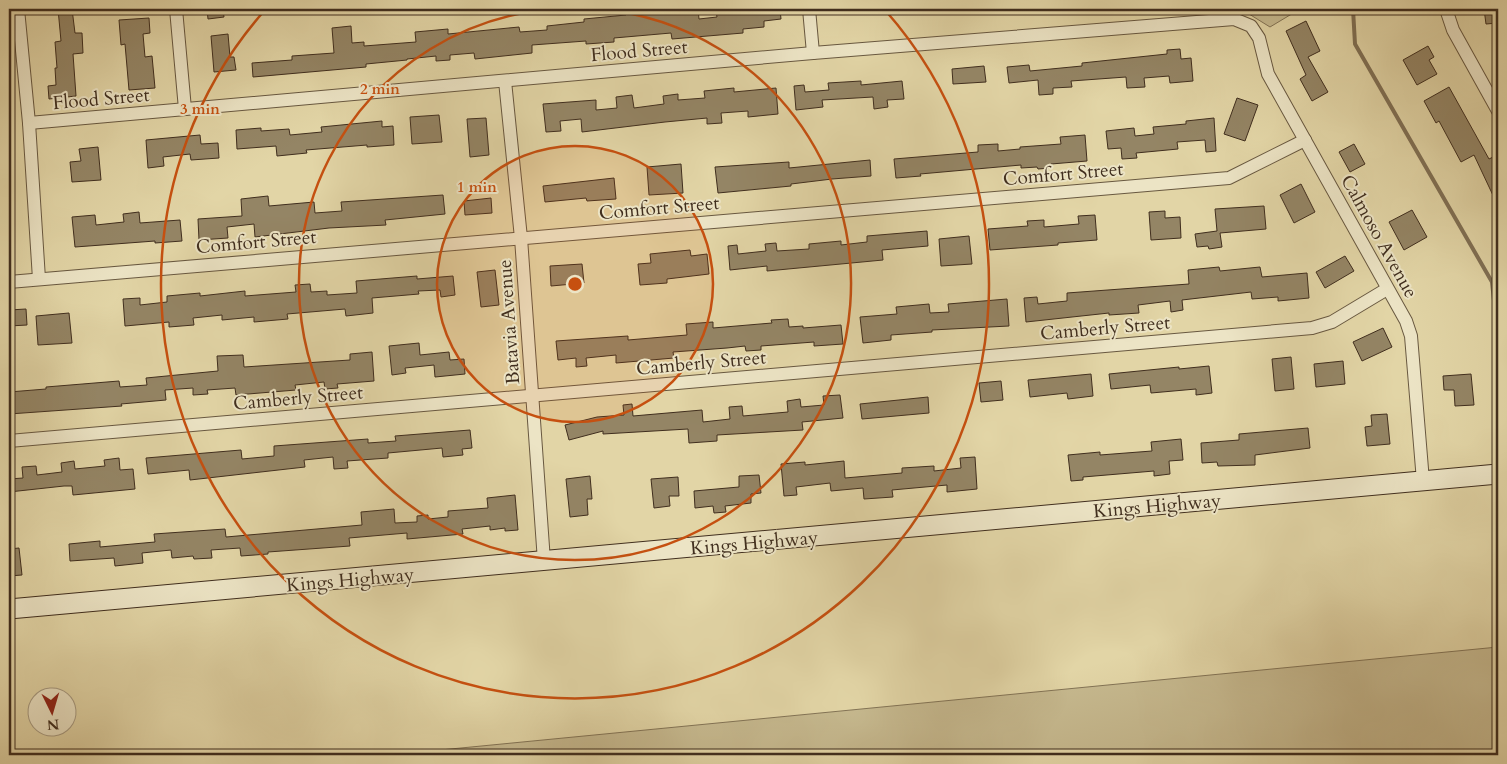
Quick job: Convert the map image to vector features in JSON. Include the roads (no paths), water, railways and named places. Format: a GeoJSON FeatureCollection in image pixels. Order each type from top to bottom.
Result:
{"type":"FeatureCollection","features":[{"type":"Feature","properties":{"kind":"street"},"geometry":{"type":"LineString","coordinates":[[18,9],[29,123],[39,279]]}},
{"type":"Feature","properties":{"kind":"street"},"geometry":{"type":"LineString","coordinates":[[176,9],[184,109]]}},
{"type":"Feature","properties":{"kind":"street"},"geometry":{"type":"LineString","coordinates":[[809,9],[813,53]]}},
{"type":"Feature","properties":{"kind":"street"},"geometry":{"type":"LineString","coordinates":[[1446,9],[1452,30],[1498,111]]}},
{"type":"Feature","properties":{"kind":"street","name":"Flood Street"},"geometry":{"type":"LineString","coordinates":[[29,123],[813,53],[1234,20],[1251,26]]}},
{"type":"Feature","properties":{"kind":"street","name":"Calmoso Avenue"},"geometry":{"type":"LineString","coordinates":[[1251,26],[1259,38],[1268,74],[1406,320],[1411,336],[1423,481]]}},
{"type":"Feature","properties":{"kind":"street","name":"Batavia Avenue"},"geometry":{"type":"LineString","coordinates":[[506,80],[521,238],[544,561]]}},
{"type":"Feature","properties":{"kind":"street","name":"Comfort Street"},"geometry":{"type":"LineString","coordinates":[[9,282],[1229,178],[1304,140]]}},
{"type":"Feature","properties":{"kind":"street","name":"Camberly Street"},"geometry":{"type":"LineString","coordinates":[[9,441],[1312,328],[1332,322],[1387,289]]}},
{"type":"Feature","properties":{"kind":"street","name":"Kings Highway"},"geometry":{"type":"LineString","coordinates":[[9,609],[1498,474]]}},
{"type":"Feature","properties":{"kind":"waterway"},"geometry":{"type":"LineString","coordinates":[[1353,9],[1355,44],[1492,282],[1498,338]]}}]}
